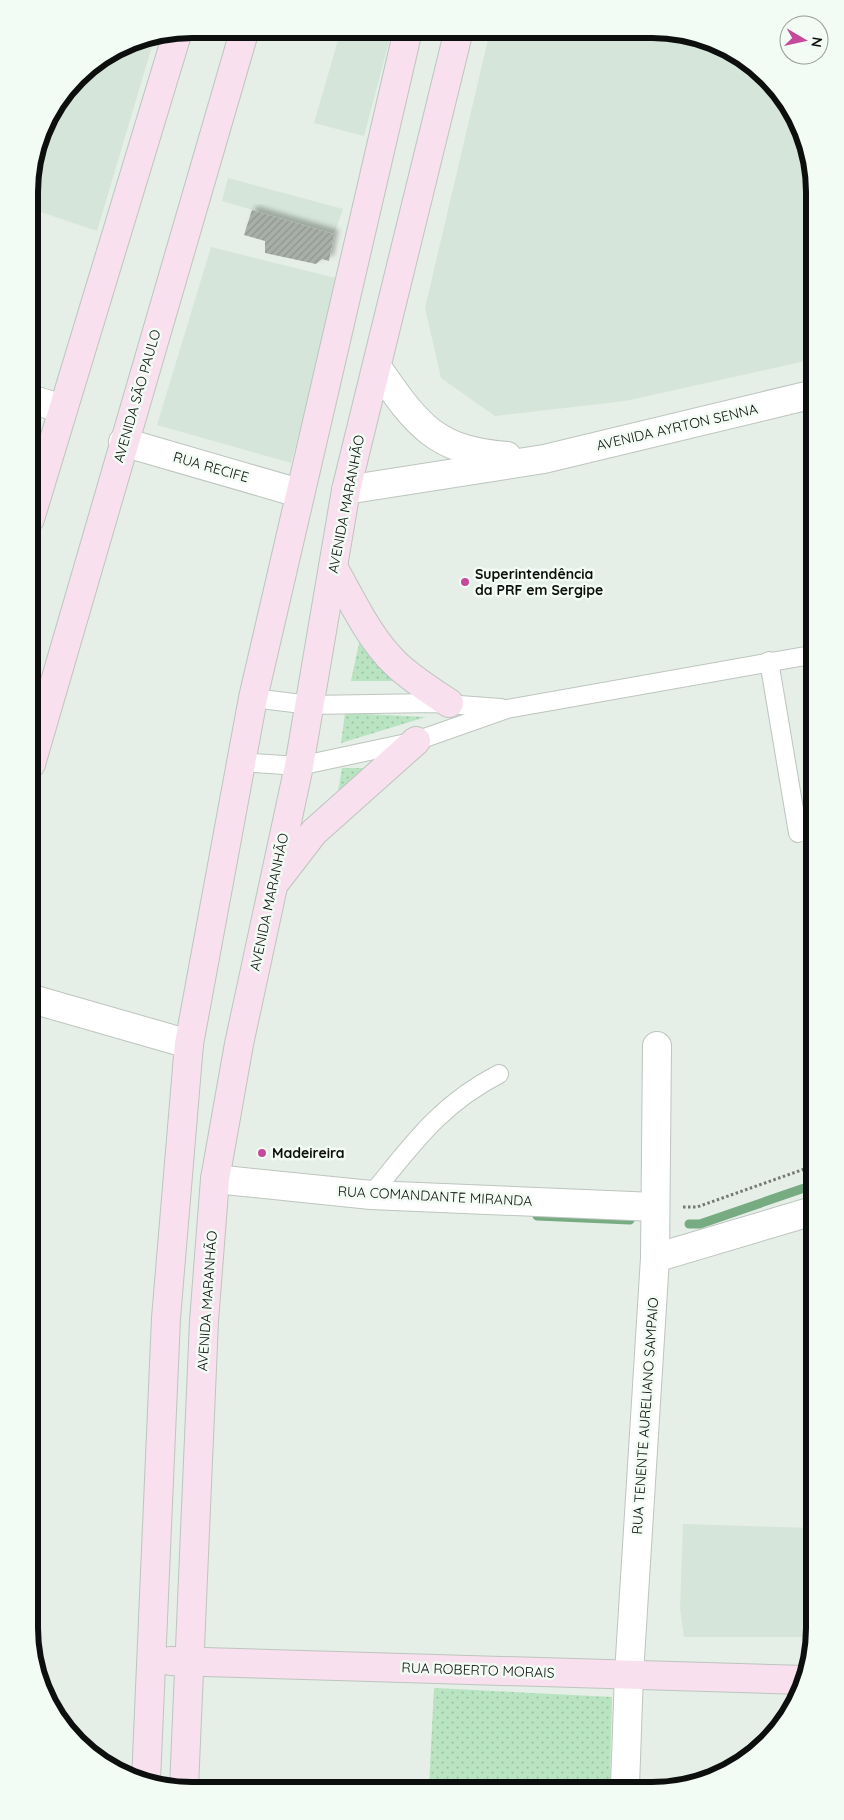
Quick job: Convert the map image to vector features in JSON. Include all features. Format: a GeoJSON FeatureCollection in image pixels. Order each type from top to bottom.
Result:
{"type":"FeatureCollection","features":[{"type":"Feature","properties":{"kind":"main road","name":"AVENIDA SÃO PAULO"},"geometry":{"type":"LineString","coordinates":[[38,740],[123,442],[242,38]]}},
{"type":"Feature","properties":{"kind":"main road"},"geometry":{"type":"LineString","coordinates":[[146,1775],[166,1318],[189,1044],[253,698],[299,493],[406,38]]}},
{"type":"Feature","properties":{"kind":"main road","name":"AVENIDA MARANHÃO"},"geometry":{"type":"LineString","coordinates":[[184,1782],[204,1321],[215,1179],[239,1044],[270,890],[299,766],[346,490],[457,38]]}},
{"type":"Feature","properties":{"kind":"main road"},"geometry":{"type":"LineString","coordinates":[[38,492],[176,39]]}},
{"type":"Feature","properties":{"kind":"main road"},"geometry":{"type":"LineString","coordinates":[[333,567],[372,636],[386,653],[409,676],[449,704]]}},
{"type":"Feature","properties":{"kind":"main road"},"geometry":{"type":"LineString","coordinates":[[270,890],[314,832],[416,741]]}},
{"type":"Feature","properties":{"kind":"main road","name":"RUA ROBERTO MORAIS"},"geometry":{"type":"LineString","coordinates":[[151,1660],[798,1680]]}},
{"type":"Feature","properties":{"kind":"street","name":"AVENIDA AYRTON SENNA"},"geometry":{"type":"LineString","coordinates":[[377,367],[404,405],[435,437],[452,446],[487,455],[544,459]]}},
{"type":"Feature","properties":{"kind":"street","name":"AVENIDA AYRTON SENNA"},"geometry":{"type":"LineString","coordinates":[[346,490],[544,459],[806,396]]}},
{"type":"Feature","properties":{"kind":"street"},"geometry":{"type":"LineString","coordinates":[[38,402],[63,409]]}},
{"type":"Feature","properties":{"kind":"street","name":"RUA RECIFE"},"geometry":{"type":"LineString","coordinates":[[123,442],[299,493]]}},
{"type":"Feature","properties":{"kind":"street"},"geometry":{"type":"LineString","coordinates":[[38,1000],[189,1044]]}},
{"type":"Feature","properties":{"kind":"street","name":"RUA TENENTE AURELIANO SAMPAIO"},"geometry":{"type":"LineString","coordinates":[[625,1782],[629,1674],[655,1258],[657,1046]]}},
{"type":"Feature","properties":{"kind":"street","name":"RUA COMANDANTE MIRANDA"},"geometry":{"type":"LineString","coordinates":[[215,1179],[371,1195],[655,1207]]}},
{"type":"Feature","properties":{"kind":"street"},"geometry":{"type":"LineString","coordinates":[[655,1258],[806,1213]]}},
{"type":"Feature","properties":{"kind":"lane"},"geometry":{"type":"LineString","coordinates":[[240,762],[299,766],[416,741],[507,709],[806,655]]}},
{"type":"Feature","properties":{"kind":"lane"},"geometry":{"type":"LineString","coordinates":[[769,661],[798,833]]}},
{"type":"Feature","properties":{"kind":"lane"},"geometry":{"type":"LineString","coordinates":[[253,698],[310,705],[449,704],[507,709]]}},
{"type":"Feature","properties":{"kind":"lane"},"geometry":{"type":"LineString","coordinates":[[371,1195],[416,1138],[441,1112],[498,1074]]}},
{"type":"Feature","properties":{"kind":"path"},"geometry":{"type":"LineString","coordinates":[[655,1207],[697,1207],[806,1168]]}},
{"type":"Feature","properties":{"kind":"shaded area"},"geometry":{"type":"Polygon","coordinates":[[[339,38],[390,38],[364,136],[314,123],[339,38]]]}},
{"type":"Feature","properties":{"kind":"shaded area"},"geometry":{"type":"Polygon","coordinates":[[[488,38],[663,38],[683,40],[721,53],[738,63],[768,90],[781,106],[791,123],[801,151],[805,171],[806,361],[625,401],[495,416],[441,378],[425,308],[488,38]]]}},
{"type":"Feature","properties":{"kind":"shaded area"},"geometry":{"type":"Polygon","coordinates":[[[153,43],[97,231],[38,211],[38,181],[43,151],[53,123],[63,106],[90,76],[106,63],[123,53],[153,43]]]}},
{"type":"Feature","properties":{"kind":"shaded area"},"geometry":{"type":"Polygon","coordinates":[[[228,178],[343,209],[334,234],[222,201],[228,178]]]}},
{"type":"Feature","properties":{"kind":"shaded area"},"geometry":{"type":"Polygon","coordinates":[[[211,247],[340,279],[291,463],[157,425],[211,247]]]}},
{"type":"Feature","properties":{"kind":"shaded area"},"geometry":{"type":"Polygon","coordinates":[[[683,1524],[806,1528],[806,1637],[684,1637],[680,1609],[683,1524]]]}},
{"type":"Feature","properties":{"kind":"green space"},"geometry":{"type":"Polygon","coordinates":[[[364,620],[422,681],[351,681],[364,620]]]}},
{"type":"Feature","properties":{"kind":"green space"},"geometry":{"type":"Polygon","coordinates":[[[345,713],[426,717],[341,743],[345,713]]]}},
{"type":"Feature","properties":{"kind":"green space"},"geometry":{"type":"Polygon","coordinates":[[[342,768],[382,768],[332,828],[342,768]]]}},
{"type":"Feature","properties":{"kind":"green space"},"geometry":{"type":"Polygon","coordinates":[[[434,1688],[612,1697],[610,1782],[429,1782],[434,1688]]]}},
{"type":"Feature","properties":{"kind":"building"},"geometry":{"type":"Polygon","coordinates":[[[252,210],[334,234],[329,261],[322,259],[316,264],[265,253],[265,241],[244,235],[252,210]]]}},
{"type":"Feature","properties":{"kind":"waterway"},"geometry":{"type":"LineString","coordinates":[[689,1224],[700,1224],[806,1187]]}},
{"type":"Feature","properties":{"kind":"waterway"},"geometry":{"type":"LineString","coordinates":[[537,1216],[630,1220]]}},
{"type":"Feature","properties":{"kind":"place","name":"Superintendência da PRF em Sergipe"},"geometry":{"type":"Point","coordinates":[465,582]}},
{"type":"Feature","properties":{"kind":"place","name":"Madeireira"},"geometry":{"type":"Point","coordinates":[262,1153]}}]}
